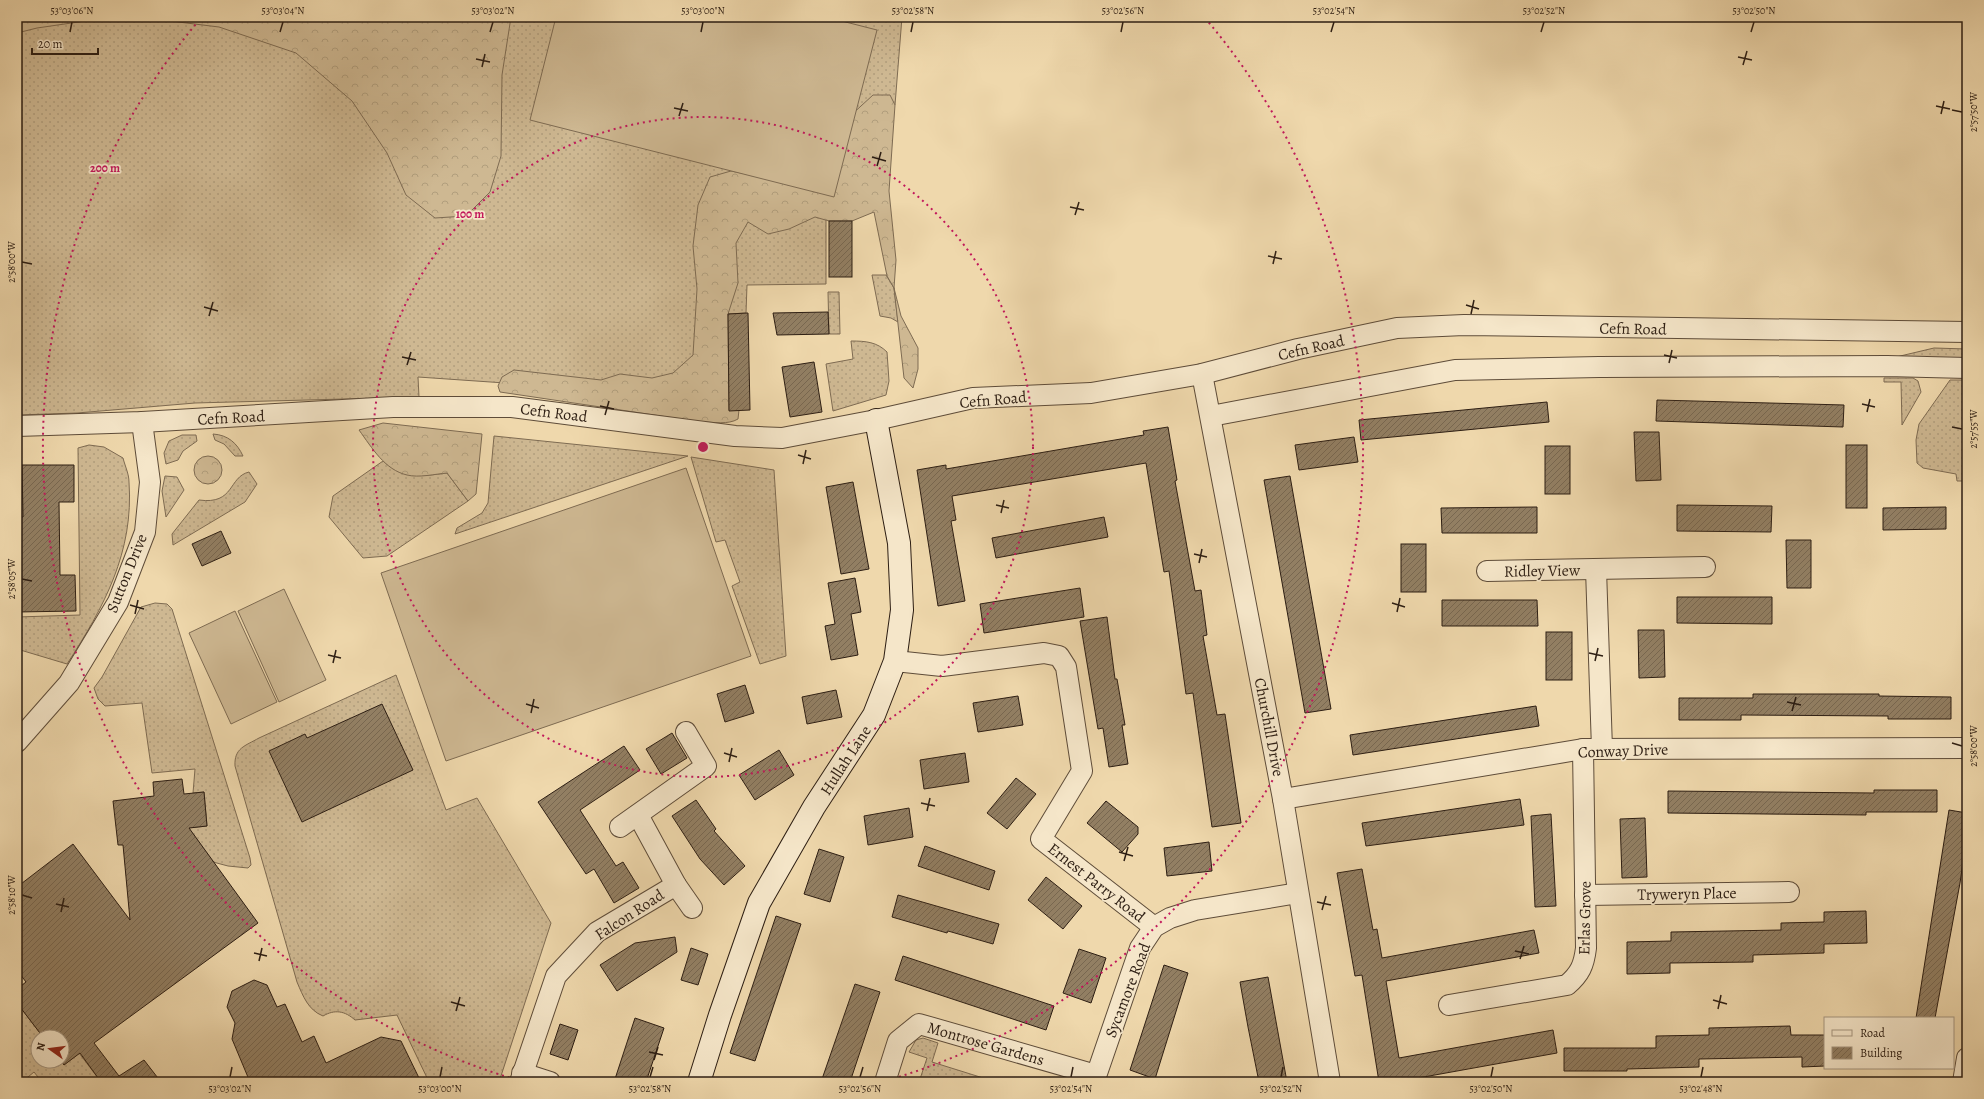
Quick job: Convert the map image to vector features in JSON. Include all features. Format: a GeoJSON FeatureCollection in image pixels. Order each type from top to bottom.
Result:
{"type":"FeatureCollection","features":[{"type":"Feature","properties":{"kind":"street","name":"Cefn Road"},"geometry":{"type":"LineString","coordinates":[[17,426],[142,422],[393,407],[512,407],[735,436],[782,438],[876,420],[973,398],[1090,393],[1202,374],[1298,349],[1397,328],[1464,325],[1967,332]]}},
{"type":"Feature","properties":{"kind":"street"},"geometry":{"type":"LineString","coordinates":[[1211,416],[1455,370],[1599,367],[1887,366],[1967,368]]}},
{"type":"Feature","properties":{"kind":"street","name":"Churchill Drive"},"geometry":{"type":"LineString","coordinates":[[1202,374],[1283,799],[1330,1082]]}},
{"type":"Feature","properties":{"kind":"street","name":"Hullah Lane"},"geometry":{"type":"LineString","coordinates":[[699,1082],[720,1015],[759,903],[814,806],[874,715],[895,661],[902,610],[899,543],[876,420]]}},
{"type":"Feature","properties":{"kind":"street","name":"Sutton Drive"},"geometry":{"type":"LineString","coordinates":[[17,742],[69,682],[120,595],[144,532],[150,482],[142,422]]}},
{"type":"Feature","properties":{"kind":"street","name":"Ridley View"},"geometry":{"type":"LineString","coordinates":[[1487,571],[1706,567]]}},
{"type":"Feature","properties":{"kind":"street","name":"Ridley View"},"geometry":{"type":"LineString","coordinates":[[1592,749],[1596,569]]}},
{"type":"Feature","properties":{"kind":"street","name":"Ernest Parry Road"},"geometry":{"type":"LineString","coordinates":[[895,661],[942,666],[1044,653],[1059,656],[1066,667],[1082,771],[1042,839],[1154,927]]}},
{"type":"Feature","properties":{"kind":"street"},"geometry":{"type":"LineString","coordinates":[[620,827],[706,766],[686,732]]}},
{"type":"Feature","properties":{"kind":"street","name":"Conway Drive"},"geometry":{"type":"LineString","coordinates":[[1283,799],[1592,749],[1967,748]]}},
{"type":"Feature","properties":{"kind":"street","name":"Erlas Grove"},"geometry":{"type":"LineString","coordinates":[[1449,1005],[1567,985],[1578,975],[1584,962],[1586,948],[1585,895],[1592,749]]}},
{"type":"Feature","properties":{"kind":"street","name":"Falcon Road"},"geometry":{"type":"LineString","coordinates":[[638,815],[676,885],[692,908]]}},
{"type":"Feature","properties":{"kind":"street","name":"Falcon Road"},"geometry":{"type":"LineString","coordinates":[[550,1082],[521,1078],[556,976],[597,932],[676,885]]}},
{"type":"Feature","properties":{"kind":"street","name":"Tryweryn Place"},"geometry":{"type":"LineString","coordinates":[[1585,895],[1790,892]]}},
{"type":"Feature","properties":{"kind":"street","name":"Sycamore Road"},"geometry":{"type":"LineString","coordinates":[[1095,1078],[1140,948],[1154,927],[1170,918],[1195,910],[1298,893]]}},
{"type":"Feature","properties":{"kind":"street","name":"Montrose Gardens"},"geometry":{"type":"LineString","coordinates":[[885,1082],[898,1041],[919,1024],[1095,1078]]}},
{"type":"Feature","properties":{"kind":"street"},"geometry":{"type":"LineString","coordinates":[[1963,1082],[1967,1058]]}},
{"type":"Feature","properties":{"kind":"green space"},"geometry":{"type":"Polygon","coordinates":[[[17,17],[902,17],[895,105],[724,184],[709,411],[505,383],[418,377],[419,397],[195,403],[77,413],[17,415],[17,17]]]}},
{"type":"Feature","properties":{"kind":"green space"},"geometry":{"type":"Polygon","coordinates":[[[17,17],[511,17],[502,75],[501,156],[490,192],[466,216],[435,218],[406,195],[387,153],[352,101],[296,53],[219,27],[162,20],[99,19],[37,28],[17,33],[17,17]]]}},
{"type":"Feature","properties":{"kind":"green space"},"geometry":{"type":"Polygon","coordinates":[[[556,17],[826,17],[877,30],[834,197],[530,120],[556,17]]]}},
{"type":"Feature","properties":{"kind":"green space"},"geometry":{"type":"Polygon","coordinates":[[[873,95],[890,95],[895,105],[889,191],[896,260],[894,288],[887,276],[874,212],[852,221],[829,221],[815,217],[789,229],[768,234],[748,222],[736,243],[738,283],[728,314],[729,410],[739,410],[738,419],[725,423],[701,422],[500,392],[498,386],[502,377],[514,370],[601,380],[620,374],[652,378],[673,373],[693,355],[697,289],[693,246],[698,205],[710,177],[731,171],[792,183],[849,117],[873,95]]]}},
{"type":"Feature","properties":{"kind":"green space"},"geometry":{"type":"Polygon","coordinates":[[[730,194],[826,207],[826,284],[747,285],[746,313],[728,314],[730,194]]]}},
{"type":"Feature","properties":{"kind":"green space"},"geometry":{"type":"Polygon","coordinates":[[[872,275],[886,275],[894,288],[898,322],[891,318],[880,316],[872,275]]]}},
{"type":"Feature","properties":{"kind":"green space"},"geometry":{"type":"Polygon","coordinates":[[[894,288],[901,316],[918,348],[918,369],[913,388],[904,378],[894,288]]]}},
{"type":"Feature","properties":{"kind":"green space"},"geometry":{"type":"Polygon","coordinates":[[[828,292],[839,292],[840,334],[829,334],[828,292]]]}},
{"type":"Feature","properties":{"kind":"green space"},"geometry":{"type":"Polygon","coordinates":[[[851,341],[871,343],[879,346],[887,352],[889,381],[886,395],[833,411],[826,364],[853,359],[851,341]]]}},
{"type":"Feature","properties":{"kind":"green space"},"geometry":{"type":"Polygon","coordinates":[[[1934,348],[1967,349],[1967,364],[1896,357],[1934,348]]]}},
{"type":"Feature","properties":{"kind":"green space"},"geometry":{"type":"Polygon","coordinates":[[[1884,378],[1913,378],[1918,381],[1921,392],[1902,425],[1901,382],[1884,382],[1884,378]]]}},
{"type":"Feature","properties":{"kind":"green space"},"geometry":{"type":"Polygon","coordinates":[[[1950,380],[1967,380],[1967,481],[1957,481],[1956,474],[1923,468],[1917,463],[1916,440],[1919,424],[1950,380]]]}},
{"type":"Feature","properties":{"kind":"green space"},"geometry":{"type":"Polygon","coordinates":[[[383,423],[482,434],[476,494],[468,501],[447,473],[412,476],[392,468],[380,457],[359,430],[383,423]]]}},
{"type":"Feature","properties":{"kind":"green space"},"geometry":{"type":"Polygon","coordinates":[[[213,434],[223,436],[231,440],[238,447],[243,456],[235,456],[224,444],[215,440],[213,434]]]}},
{"type":"Feature","properties":{"kind":"green space"},"geometry":{"type":"Polygon","coordinates":[[[182,435],[196,435],[197,441],[183,451],[178,460],[166,464],[164,453],[169,441],[182,435]]]}},
{"type":"Feature","properties":{"kind":"green space"},"geometry":{"type":"Polygon","coordinates":[[[494,436],[688,456],[455,534],[457,528],[482,513],[488,503],[494,436]]]}},
{"type":"Feature","properties":{"kind":"green space"},"geometry":{"type":"Polygon","coordinates":[[[89,445],[104,447],[123,458],[129,479],[127,532],[114,578],[104,600],[67,664],[17,649],[17,617],[80,615],[78,448],[89,445]]]}},
{"type":"Feature","properties":{"kind":"green space"},"geometry":{"type":"Polygon","coordinates":[[[208,456],[214,457],[218,460],[221,464],[221,476],[218,480],[214,483],[208,484],[202,483],[198,480],[195,476],[194,470],[195,464],[198,460],[202,457],[208,456]]]}},
{"type":"Feature","properties":{"kind":"green space"},"geometry":{"type":"Polygon","coordinates":[[[691,457],[774,470],[786,656],[760,664],[732,586],[740,582],[725,540],[716,542],[691,457]]]}},
{"type":"Feature","properties":{"kind":"green space"},"geometry":{"type":"Polygon","coordinates":[[[383,461],[398,471],[406,474],[421,476],[447,473],[468,501],[387,556],[363,558],[329,517],[333,496],[383,461]]]}},
{"type":"Feature","properties":{"kind":"green space"},"geometry":{"type":"Polygon","coordinates":[[[686,468],[751,656],[446,761],[381,573],[686,468]]]}},
{"type":"Feature","properties":{"kind":"green space"},"geometry":{"type":"Polygon","coordinates":[[[249,472],[257,484],[245,502],[173,545],[172,534],[199,500],[211,500],[225,495],[237,479],[249,472]]]}},
{"type":"Feature","properties":{"kind":"green space"},"geometry":{"type":"Polygon","coordinates":[[[165,476],[177,477],[184,490],[166,517],[162,491],[165,476]]]}},
{"type":"Feature","properties":{"kind":"green space"},"geometry":{"type":"Polygon","coordinates":[[[284,589],[326,680],[279,702],[238,611],[284,589]]]}},
{"type":"Feature","properties":{"kind":"green space"},"geometry":{"type":"Polygon","coordinates":[[[155,603],[167,604],[172,609],[250,858],[251,865],[248,868],[228,866],[213,862],[188,828],[207,826],[204,792],[193,793],[195,769],[152,773],[142,703],[105,706],[98,699],[94,688],[102,677],[141,607],[155,603]]]}},
{"type":"Feature","properties":{"kind":"green space"},"geometry":{"type":"Polygon","coordinates":[[[235,611],[277,702],[231,724],[189,633],[235,611]]]}},
{"type":"Feature","properties":{"kind":"green space"},"geometry":{"type":"Polygon","coordinates":[[[396,675],[446,810],[477,798],[551,923],[499,1082],[429,1082],[397,1015],[355,1020],[340,1012],[332,1012],[323,1016],[313,1010],[304,997],[297,982],[235,766],[238,751],[249,743],[396,675]]]}},
{"type":"Feature","properties":{"kind":"green space"},"geometry":{"type":"Polygon","coordinates":[[[17,1003],[37,1029],[30,1029],[30,1069],[70,1069],[70,1060],[79,1053],[101,1082],[42,1082],[34,1072],[22,1082],[17,1082],[17,1003]]]}},
{"type":"Feature","properties":{"kind":"green space"},"geometry":{"type":"Polygon","coordinates":[[[923,1038],[938,1043],[932,1062],[996,1082],[919,1082],[927,1058],[909,1052],[916,1040],[923,1038]]]}},
{"type":"Feature","properties":{"kind":"building"},"geometry":{"type":"Polygon","coordinates":[[[829,221],[852,221],[852,277],[829,277],[829,221]]]}},
{"type":"Feature","properties":{"kind":"building"},"geometry":{"type":"Polygon","coordinates":[[[828,312],[829,334],[777,335],[773,313],[828,312]]]}},
{"type":"Feature","properties":{"kind":"building"},"geometry":{"type":"Polygon","coordinates":[[[748,313],[750,410],[729,411],[728,314],[748,313]]]}},
{"type":"Feature","properties":{"kind":"building"},"geometry":{"type":"Polygon","coordinates":[[[814,362],[822,412],[790,417],[782,367],[814,362]]]}},
{"type":"Feature","properties":{"kind":"building"},"geometry":{"type":"Polygon","coordinates":[[[1657,400],[1844,405],[1843,427],[1656,421],[1657,400]]]}},
{"type":"Feature","properties":{"kind":"building"},"geometry":{"type":"Polygon","coordinates":[[[1547,402],[1549,422],[1361,440],[1359,420],[1547,402]]]}},
{"type":"Feature","properties":{"kind":"building"},"geometry":{"type":"Polygon","coordinates":[[[1168,427],[1177,480],[1175,481],[1195,591],[1201,590],[1207,635],[1203,636],[1217,715],[1225,714],[1241,823],[1212,827],[1193,693],[1186,694],[1169,571],[1164,572],[1146,463],[952,496],[956,520],[951,521],[965,601],[938,606],[917,470],[946,465],[946,469],[1144,435],[1143,431],[1168,427]]]}},
{"type":"Feature","properties":{"kind":"building"},"geometry":{"type":"Polygon","coordinates":[[[1634,432],[1659,432],[1661,480],[1636,481],[1634,432]]]}},
{"type":"Feature","properties":{"kind":"building"},"geometry":{"type":"Polygon","coordinates":[[[1354,437],[1358,462],[1299,470],[1295,445],[1354,437]]]}},
{"type":"Feature","properties":{"kind":"building"},"geometry":{"type":"Polygon","coordinates":[[[1846,445],[1867,445],[1867,508],[1846,508],[1846,445]]]}},
{"type":"Feature","properties":{"kind":"building"},"geometry":{"type":"Polygon","coordinates":[[[1545,446],[1570,446],[1570,494],[1545,494],[1545,446]]]}},
{"type":"Feature","properties":{"kind":"building"},"geometry":{"type":"Polygon","coordinates":[[[22,465],[74,465],[74,502],[59,502],[60,575],[75,575],[76,611],[17,612],[17,517],[23,517],[22,465]]]}},
{"type":"Feature","properties":{"kind":"building"},"geometry":{"type":"Polygon","coordinates":[[[1290,476],[1331,709],[1305,713],[1264,480],[1290,476]]]}},
{"type":"Feature","properties":{"kind":"building"},"geometry":{"type":"Polygon","coordinates":[[[853,482],[869,569],[841,574],[826,487],[853,482]]]}},
{"type":"Feature","properties":{"kind":"building"},"geometry":{"type":"Polygon","coordinates":[[[1677,505],[1772,506],[1771,532],[1677,531],[1677,505]]]}},
{"type":"Feature","properties":{"kind":"building"},"geometry":{"type":"Polygon","coordinates":[[[1537,507],[1537,533],[1442,533],[1441,508],[1537,507]]]}},
{"type":"Feature","properties":{"kind":"building"},"geometry":{"type":"Polygon","coordinates":[[[1946,507],[1946,529],[1883,530],[1883,508],[1946,507]]]}},
{"type":"Feature","properties":{"kind":"building"},"geometry":{"type":"Polygon","coordinates":[[[1104,517],[1108,537],[996,558],[992,538],[1104,517]]]}},
{"type":"Feature","properties":{"kind":"building"},"geometry":{"type":"Polygon","coordinates":[[[221,531],[231,553],[202,566],[192,544],[221,531]]]}},
{"type":"Feature","properties":{"kind":"building"},"geometry":{"type":"Polygon","coordinates":[[[1786,540],[1811,540],[1811,588],[1787,588],[1786,540]]]}},
{"type":"Feature","properties":{"kind":"building"},"geometry":{"type":"Polygon","coordinates":[[[1401,544],[1426,544],[1426,592],[1401,592],[1401,544]]]}},
{"type":"Feature","properties":{"kind":"building"},"geometry":{"type":"Polygon","coordinates":[[[855,578],[861,612],[851,614],[858,655],[831,660],[825,626],[835,624],[828,583],[855,578]]]}},
{"type":"Feature","properties":{"kind":"building"},"geometry":{"type":"Polygon","coordinates":[[[1080,588],[1084,617],[984,633],[980,604],[1080,588]]]}},
{"type":"Feature","properties":{"kind":"building"},"geometry":{"type":"Polygon","coordinates":[[[1677,597],[1772,597],[1772,624],[1677,623],[1677,597]]]}},
{"type":"Feature","properties":{"kind":"building"},"geometry":{"type":"Polygon","coordinates":[[[1442,600],[1537,600],[1538,626],[1442,626],[1442,600]]]}},
{"type":"Feature","properties":{"kind":"building"},"geometry":{"type":"Polygon","coordinates":[[[1107,617],[1115,679],[1117,679],[1125,725],[1122,725],[1128,764],[1109,767],[1103,728],[1098,729],[1080,621],[1107,617]]]}},
{"type":"Feature","properties":{"kind":"building"},"geometry":{"type":"Polygon","coordinates":[[[1638,630],[1664,630],[1665,677],[1639,678],[1638,630]]]}},
{"type":"Feature","properties":{"kind":"building"},"geometry":{"type":"Polygon","coordinates":[[[1546,632],[1572,632],[1572,680],[1546,680],[1546,632]]]}},
{"type":"Feature","properties":{"kind":"building"},"geometry":{"type":"Polygon","coordinates":[[[745,685],[754,713],[725,722],[717,694],[745,685]]]}},
{"type":"Feature","properties":{"kind":"building"},"geometry":{"type":"Polygon","coordinates":[[[836,690],[842,717],[807,724],[802,697],[836,690]]]}},
{"type":"Feature","properties":{"kind":"building"},"geometry":{"type":"Polygon","coordinates":[[[1753,694],[1879,694],[1879,696],[1951,697],[1951,719],[1888,719],[1888,716],[1741,715],[1741,720],[1679,720],[1679,698],[1753,698],[1753,694]]]}},
{"type":"Feature","properties":{"kind":"building"},"geometry":{"type":"Polygon","coordinates":[[[1018,696],[1023,725],[978,732],[973,703],[1018,696]]]}},
{"type":"Feature","properties":{"kind":"building"},"geometry":{"type":"Polygon","coordinates":[[[382,704],[413,770],[302,822],[269,751],[305,734],[307,738],[382,704]]]}},
{"type":"Feature","properties":{"kind":"building"},"geometry":{"type":"Polygon","coordinates":[[[1536,706],[1539,726],[1353,755],[1350,735],[1536,706]]]}},
{"type":"Feature","properties":{"kind":"building"},"geometry":{"type":"Polygon","coordinates":[[[672,733],[687,758],[661,774],[646,749],[672,733]]]}},
{"type":"Feature","properties":{"kind":"building"},"geometry":{"type":"Polygon","coordinates":[[[624,746],[640,770],[580,810],[616,866],[623,862],[639,888],[614,903],[594,869],[586,874],[538,802],[624,746]]]}},
{"type":"Feature","properties":{"kind":"building"},"geometry":{"type":"Polygon","coordinates":[[[779,750],[794,775],[755,800],[739,775],[779,750]]]}},
{"type":"Feature","properties":{"kind":"building"},"geometry":{"type":"Polygon","coordinates":[[[965,753],[969,782],[924,789],[920,760],[965,753]]]}},
{"type":"Feature","properties":{"kind":"building"},"geometry":{"type":"Polygon","coordinates":[[[1016,778],[1036,794],[1007,829],[987,813],[1016,778]]]}},
{"type":"Feature","properties":{"kind":"building"},"geometry":{"type":"Polygon","coordinates":[[[182,779],[184,794],[204,792],[207,826],[189,828],[258,923],[94,1043],[119,1076],[144,1060],[161,1082],[101,1082],[80,1053],[70,1060],[70,1029],[37,1029],[17,1003],[17,989],[26,982],[17,970],[17,887],[73,844],[130,920],[123,845],[118,845],[113,801],[154,796],[153,782],[182,779]]]}},
{"type":"Feature","properties":{"kind":"building"},"geometry":{"type":"Polygon","coordinates":[[[1874,790],[1937,790],[1937,812],[1866,812],[1866,815],[1668,813],[1668,791],[1874,793],[1874,790]]]}},
{"type":"Feature","properties":{"kind":"building"},"geometry":{"type":"Polygon","coordinates":[[[1520,799],[1524,825],[1366,846],[1362,823],[1520,799]]]}},
{"type":"Feature","properties":{"kind":"building"},"geometry":{"type":"Polygon","coordinates":[[[696,800],[716,829],[714,831],[745,866],[724,885],[700,859],[672,816],[696,800]]]}},
{"type":"Feature","properties":{"kind":"building"},"geometry":{"type":"Polygon","coordinates":[[[1106,801],[1138,827],[1138,834],[1122,852],[1087,823],[1106,801]]]}},
{"type":"Feature","properties":{"kind":"building"},"geometry":{"type":"Polygon","coordinates":[[[909,808],[913,837],[868,845],[864,816],[909,808]]]}},
{"type":"Feature","properties":{"kind":"building"},"geometry":{"type":"Polygon","coordinates":[[[1949,810],[1967,813],[1967,834],[1960,883],[1935,1017],[1916,1017],[1949,810]]]}},
{"type":"Feature","properties":{"kind":"building"},"geometry":{"type":"Polygon","coordinates":[[[1551,814],[1556,906],[1535,907],[1531,816],[1551,814]]]}},
{"type":"Feature","properties":{"kind":"building"},"geometry":{"type":"Polygon","coordinates":[[[1645,818],[1647,877],[1622,878],[1620,819],[1645,818]]]}},
{"type":"Feature","properties":{"kind":"building"},"geometry":{"type":"Polygon","coordinates":[[[1209,842],[1212,871],[1167,876],[1164,848],[1209,842]]]}},
{"type":"Feature","properties":{"kind":"building"},"geometry":{"type":"Polygon","coordinates":[[[925,846],[995,871],[989,890],[918,866],[925,846]]]}},
{"type":"Feature","properties":{"kind":"building"},"geometry":{"type":"Polygon","coordinates":[[[819,849],[844,857],[830,902],[804,894],[819,849]]]}},
{"type":"Feature","properties":{"kind":"building"},"geometry":{"type":"Polygon","coordinates":[[[1362,869],[1373,930],[1377,929],[1382,958],[1534,930],[1539,953],[1386,981],[1399,1058],[1553,1030],[1557,1053],[1396,1082],[1379,1082],[1362,975],[1355,976],[1337,873],[1362,869]]]}},
{"type":"Feature","properties":{"kind":"building"},"geometry":{"type":"Polygon","coordinates":[[[1046,877],[1082,906],[1063,929],[1028,900],[1046,877]]]}},
{"type":"Feature","properties":{"kind":"building"},"geometry":{"type":"Polygon","coordinates":[[[898,895],[999,924],[993,944],[948,931],[947,933],[892,917],[898,895]]]}},
{"type":"Feature","properties":{"kind":"building"},"geometry":{"type":"Polygon","coordinates":[[[1866,911],[1867,943],[1824,944],[1824,953],[1753,955],[1753,962],[1670,963],[1670,973],[1627,974],[1627,942],[1671,941],[1671,932],[1781,930],[1781,923],[1824,922],[1824,912],[1866,911]]]}},
{"type":"Feature","properties":{"kind":"building"},"geometry":{"type":"Polygon","coordinates":[[[776,916],[801,924],[755,1061],[730,1053],[776,916]]]}},
{"type":"Feature","properties":{"kind":"building"},"geometry":{"type":"Polygon","coordinates":[[[675,937],[677,952],[617,991],[600,965],[635,943],[675,937]]]}},
{"type":"Feature","properties":{"kind":"building"},"geometry":{"type":"Polygon","coordinates":[[[691,948],[708,954],[698,985],[681,980],[691,948]]]}},
{"type":"Feature","properties":{"kind":"building"},"geometry":{"type":"Polygon","coordinates":[[[1079,949],[1106,958],[1091,1003],[1063,993],[1079,949]]]}},
{"type":"Feature","properties":{"kind":"building"},"geometry":{"type":"Polygon","coordinates":[[[903,956],[1054,1006],[1046,1030],[895,980],[903,956]]]}},
{"type":"Feature","properties":{"kind":"building"},"geometry":{"type":"Polygon","coordinates":[[[1164,965],[1188,973],[1155,1079],[1130,1070],[1164,965]]]}},
{"type":"Feature","properties":{"kind":"building"},"geometry":{"type":"Polygon","coordinates":[[[1268,977],[1287,1082],[1259,1082],[1248,1027],[1240,982],[1268,977]]]}},
{"type":"Feature","properties":{"kind":"building"},"geometry":{"type":"Polygon","coordinates":[[[254,980],[267,985],[277,1007],[285,1004],[302,1042],[314,1036],[326,1063],[381,1037],[401,1041],[421,1082],[250,1082],[232,1039],[235,1023],[227,1007],[232,991],[254,980]]]}},
{"type":"Feature","properties":{"kind":"building"},"geometry":{"type":"Polygon","coordinates":[[[855,984],[880,992],[850,1082],[821,1082],[855,984]]]}},
{"type":"Feature","properties":{"kind":"building"},"geometry":{"type":"Polygon","coordinates":[[[635,1018],[664,1028],[646,1082],[614,1082],[635,1018]]]}},
{"type":"Feature","properties":{"kind":"building"},"geometry":{"type":"Polygon","coordinates":[[[560,1024],[578,1030],[568,1060],[550,1054],[560,1024]]]}},
{"type":"Feature","properties":{"kind":"building"},"geometry":{"type":"Polygon","coordinates":[[[1790,1026],[1791,1035],[1824,1035],[1824,1066],[1802,1067],[1802,1057],[1699,1059],[1699,1067],[1627,1069],[1627,1071],[1564,1071],[1564,1048],[1656,1048],[1656,1036],[1709,1035],[1709,1028],[1790,1026]]]}}]}
